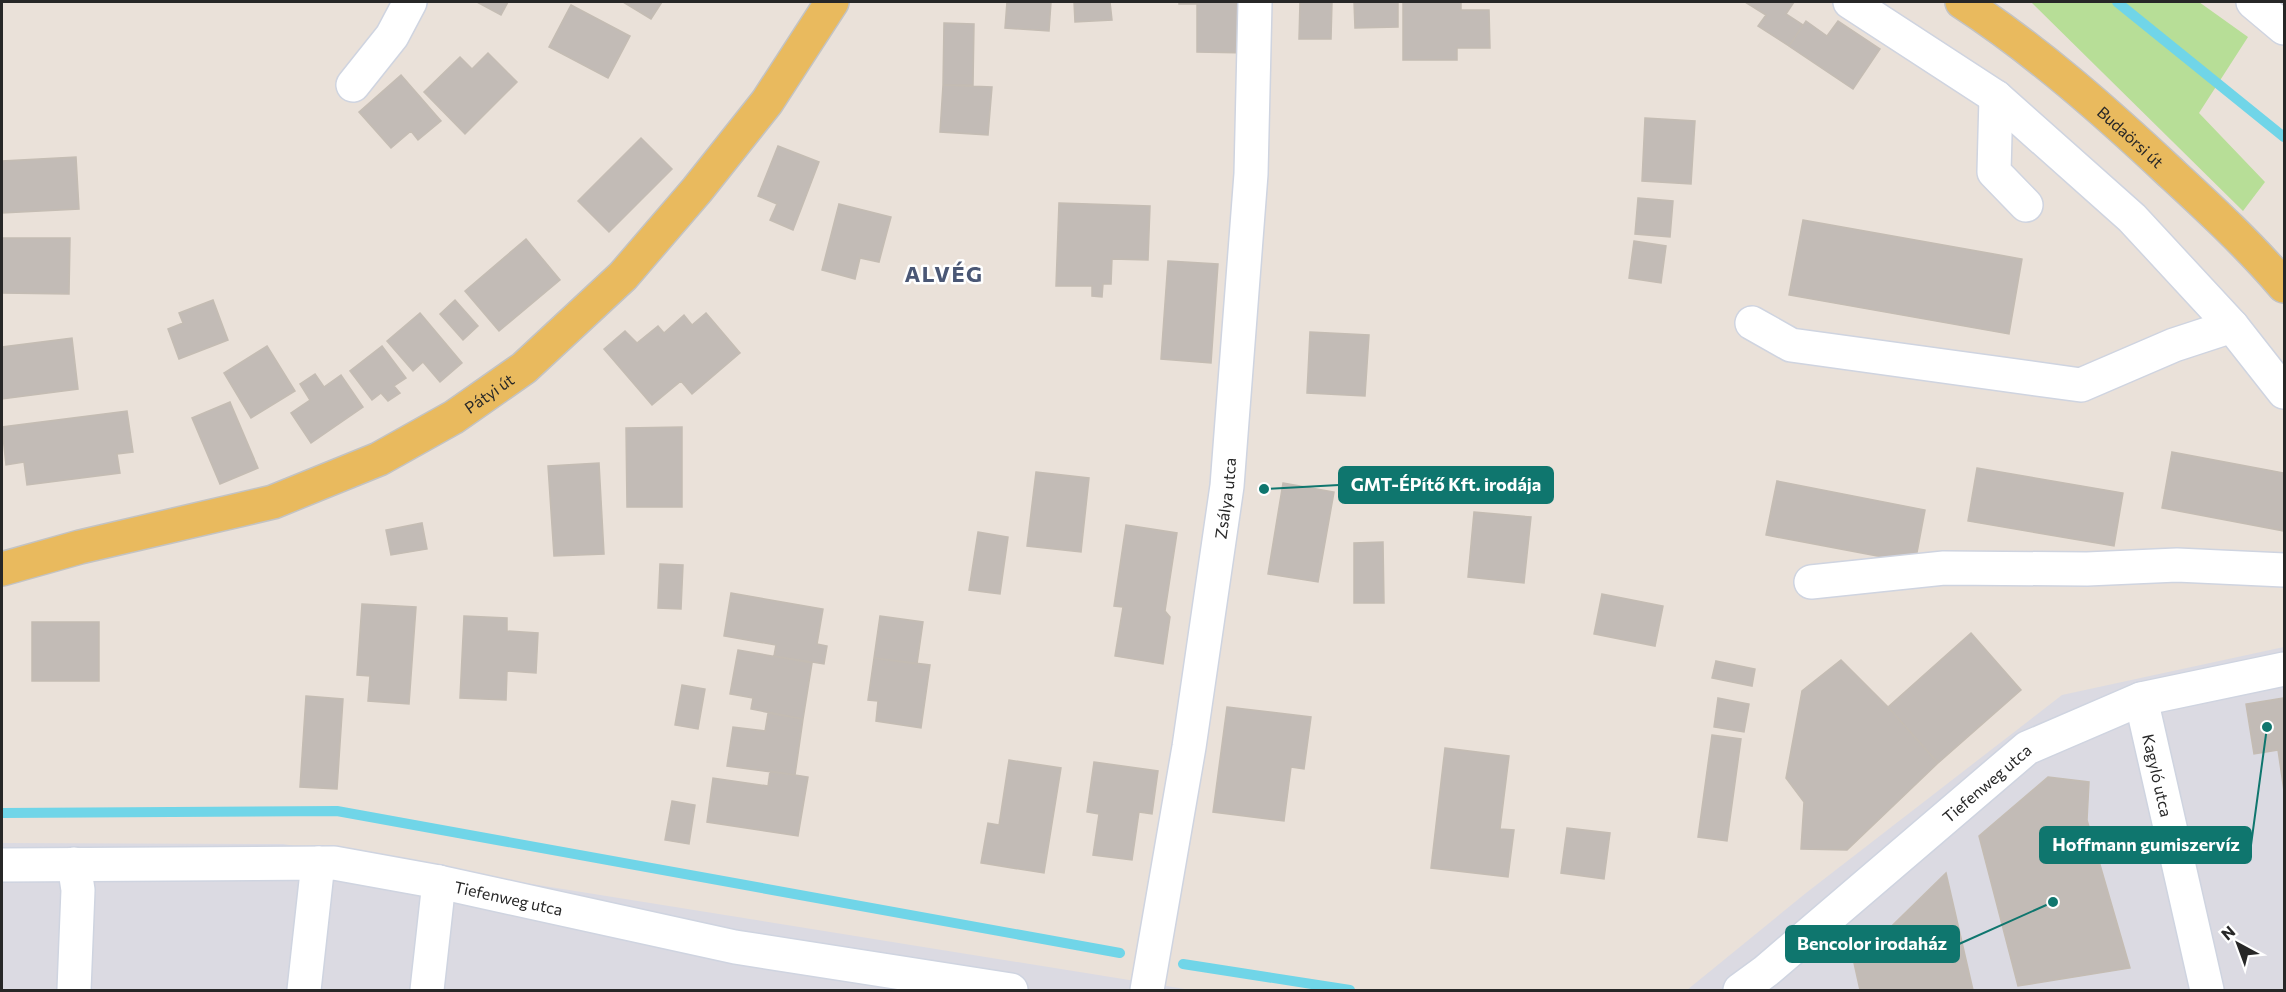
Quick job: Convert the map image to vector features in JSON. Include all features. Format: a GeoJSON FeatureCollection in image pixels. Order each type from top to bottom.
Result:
{"type":"FeatureCollection","features":[{"type":"Feature","properties":{"kind":"main road","name":"Pátyi út"},"geometry":{"type":"LineString","coordinates":[[2,569],[80,547],[273,502],[379,459],[454,417],[524,368],[623,276],[697,190],[767,102],[832,2]]}},
{"type":"Feature","properties":{"kind":"main road","name":"Budaörsi út"},"geometry":{"type":"LineString","coordinates":[[1962,2],[2006,30],[2132,136],[2252,249],[2284,286]]}},
{"type":"Feature","properties":{"kind":"street"},"geometry":{"type":"LineString","coordinates":[[353,85],[392,36],[410,2]]}},
{"type":"Feature","properties":{"kind":"street","name":"Zsálya utca"},"geometry":{"type":"LineString","coordinates":[[1147,990],[1189,747],[1227,486],[1251,174],[1256,2]]}},
{"type":"Feature","properties":{"kind":"street"},"geometry":{"type":"LineString","coordinates":[[1850,2],[1996,97],[2132,218],[2232,326],[2284,392]]}},
{"type":"Feature","properties":{"kind":"street"},"geometry":{"type":"LineString","coordinates":[[2253,2],[2284,28]]}},
{"type":"Feature","properties":{"kind":"street"},"geometry":{"type":"LineString","coordinates":[[1996,97],[1994,172],[2026,205]]}},
{"type":"Feature","properties":{"kind":"street"},"geometry":{"type":"LineString","coordinates":[[1752,323],[1791,345],[2081,385],[2174,345],[2232,326]]}},
{"type":"Feature","properties":{"kind":"street"},"geometry":{"type":"LineString","coordinates":[[1811,582],[1944,568],[2087,569],[2177,565],[2284,570]]}},
{"type":"Feature","properties":{"kind":"street","name":"Tiefenweg utca"},"geometry":{"type":"LineString","coordinates":[[1740,990],[1769,981],[2027,748],[2141,699],[2284,669]]}},
{"type":"Feature","properties":{"kind":"street","name":"Kagyló utca"},"geometry":{"type":"LineString","coordinates":[[2141,699],[2207,990]]}},
{"type":"Feature","properties":{"kind":"street"},"geometry":{"type":"LineString","coordinates":[[304,990],[318,863]]}},
{"type":"Feature","properties":{"kind":"street","name":"Tiefenweg utca"},"geometry":{"type":"LineString","coordinates":[[2,865],[334,863],[439,882],[735,947],[1011,990]]}},
{"type":"Feature","properties":{"kind":"street"},"geometry":{"type":"LineString","coordinates":[[74,864],[78,890],[74,990]]}},
{"type":"Feature","properties":{"kind":"street"},"geometry":{"type":"LineString","coordinates":[[427,990],[439,882]]}},
{"type":"Feature","properties":{"kind":"shaded area"},"geometry":{"type":"Polygon","coordinates":[[[2284,647],[2284,990],[1687,990],[1806,893],[2062,695],[2284,647]]]}},
{"type":"Feature","properties":{"kind":"shaded area"},"geometry":{"type":"Polygon","coordinates":[[[2,843],[283,844],[1191,990],[2,990],[2,843]]]}},
{"type":"Feature","properties":{"kind":"green space"},"geometry":{"type":"Polygon","coordinates":[[[2031,2],[2199,2],[2248,37],[2199,113],[2265,182],[2243,211],[2031,2]]]}},
{"type":"Feature","properties":{"kind":"building"},"geometry":{"type":"Polygon","coordinates":[[[477,2],[508,2],[501,15],[477,2]]]}},
{"type":"Feature","properties":{"kind":"building"},"geometry":{"type":"Polygon","coordinates":[[[623,2],[662,2],[651,19],[623,2]]]}},
{"type":"Feature","properties":{"kind":"building"},"geometry":{"type":"Polygon","coordinates":[[[1007,2],[1051,2],[1049,31],[1005,28],[1007,2]]]}},
{"type":"Feature","properties":{"kind":"building"},"geometry":{"type":"Polygon","coordinates":[[[1074,2],[1110,2],[1112,20],[1075,22],[1074,2]]]}},
{"type":"Feature","properties":{"kind":"building"},"geometry":{"type":"Polygon","coordinates":[[[1179,2],[1249,2],[1248,53],[1197,52],[1197,4],[1179,4],[1179,2]]]}},
{"type":"Feature","properties":{"kind":"building"},"geometry":{"type":"Polygon","coordinates":[[[1300,2],[1332,2],[1331,39],[1299,39],[1300,2]]]}},
{"type":"Feature","properties":{"kind":"building"},"geometry":{"type":"Polygon","coordinates":[[[1354,2],[1398,2],[1398,27],[1355,28],[1354,2]]]}},
{"type":"Feature","properties":{"kind":"building"},"geometry":{"type":"Polygon","coordinates":[[[1403,2],[1461,2],[1461,10],[1489,10],[1490,48],[1457,48],[1457,60],[1403,60],[1403,2]]]}},
{"type":"Feature","properties":{"kind":"building"},"geometry":{"type":"Polygon","coordinates":[[[1745,2],[1794,2],[1786,14],[1803,25],[1789,46],[1758,26],[1766,15],[1745,2]]]}},
{"type":"Feature","properties":{"kind":"building"},"geometry":{"type":"Polygon","coordinates":[[[571,5],[630,36],[608,78],[549,47],[571,5]]]}},
{"type":"Feature","properties":{"kind":"building"},"geometry":{"type":"Polygon","coordinates":[[[1806,21],[1827,36],[1838,21],[1880,49],[1853,89],[1789,46],[1806,21]]]}},
{"type":"Feature","properties":{"kind":"building"},"geometry":{"type":"Polygon","coordinates":[[[944,23],[974,24],[973,85],[943,85],[944,23]]]}},
{"type":"Feature","properties":{"kind":"building"},"geometry":{"type":"Polygon","coordinates":[[[488,53],[517,82],[465,134],[424,92],[460,57],[472,69],[488,53]]]}},
{"type":"Feature","properties":{"kind":"building"},"geometry":{"type":"Polygon","coordinates":[[[401,75],[441,121],[418,140],[411,131],[391,148],[359,112],[401,75]]]}},
{"type":"Feature","properties":{"kind":"building"},"geometry":{"type":"Polygon","coordinates":[[[943,85],[992,87],[988,135],[940,132],[943,85]]]}},
{"type":"Feature","properties":{"kind":"building"},"geometry":{"type":"Polygon","coordinates":[[[1645,118],[1695,121],[1691,184],[1642,181],[1645,118]]]}},
{"type":"Feature","properties":{"kind":"building"},"geometry":{"type":"Polygon","coordinates":[[[641,138],[672,169],[609,232],[578,201],[641,138]]]}},
{"type":"Feature","properties":{"kind":"building"},"geometry":{"type":"Polygon","coordinates":[[[778,146],[819,162],[793,230],[770,220],[777,204],[758,196],[778,146]]]}},
{"type":"Feature","properties":{"kind":"building"},"geometry":{"type":"Polygon","coordinates":[[[76,157],[79,209],[2,213],[2,161],[76,157]]]}},
{"type":"Feature","properties":{"kind":"building"},"geometry":{"type":"Polygon","coordinates":[[[1638,198],[1673,201],[1670,237],[1635,234],[1638,198]]]}},
{"type":"Feature","properties":{"kind":"building"},"geometry":{"type":"Polygon","coordinates":[[[1059,203],[1150,206],[1148,260],[1112,259],[1111,284],[1103,284],[1102,297],[1092,296],[1092,286],[1056,286],[1059,203]]]}},
{"type":"Feature","properties":{"kind":"building"},"geometry":{"type":"Polygon","coordinates":[[[839,204],[891,217],[879,262],[860,258],[855,279],[822,270],[839,204]]]}},
{"type":"Feature","properties":{"kind":"building"},"geometry":{"type":"Polygon","coordinates":[[[1803,220],[2022,259],[2009,334],[1789,295],[1803,220]]]}},
{"type":"Feature","properties":{"kind":"building"},"geometry":{"type":"Polygon","coordinates":[[[2,238],[70,238],[69,294],[2,293],[2,238]]]}},
{"type":"Feature","properties":{"kind":"building"},"geometry":{"type":"Polygon","coordinates":[[[526,239],[560,280],[499,331],[465,291],[526,239]]]}},
{"type":"Feature","properties":{"kind":"building"},"geometry":{"type":"Polygon","coordinates":[[[1634,241],[1666,246],[1661,283],[1629,278],[1634,241]]]}},
{"type":"Feature","properties":{"kind":"building"},"geometry":{"type":"Polygon","coordinates":[[[1168,261],[1218,264],[1211,363],[1161,359],[1168,261]]]}},
{"type":"Feature","properties":{"kind":"building"},"geometry":{"type":"Polygon","coordinates":[[[213,300],[228,340],[179,359],[168,329],[183,323],[179,313],[213,300]]]}},
{"type":"Feature","properties":{"kind":"building"},"geometry":{"type":"Polygon","coordinates":[[[455,300],[478,326],[463,340],[440,314],[455,300]]]}},
{"type":"Feature","properties":{"kind":"building"},"geometry":{"type":"Polygon","coordinates":[[[420,313],[462,363],[440,382],[423,362],[413,371],[387,341],[420,313]]]}},
{"type":"Feature","properties":{"kind":"building"},"geometry":{"type":"Polygon","coordinates":[[[706,313],[740,353],[692,394],[681,381],[652,405],[604,349],[625,331],[637,343],[658,326],[664,333],[684,315],[692,325],[706,313]]]}},
{"type":"Feature","properties":{"kind":"building"},"geometry":{"type":"Polygon","coordinates":[[[1310,332],[1369,335],[1365,396],[1307,393],[1310,332]]]}},
{"type":"Feature","properties":{"kind":"building"},"geometry":{"type":"Polygon","coordinates":[[[72,338],[78,389],[2,399],[2,347],[72,338]]]}},
{"type":"Feature","properties":{"kind":"building"},"geometry":{"type":"Polygon","coordinates":[[[267,346],[295,391],[251,418],[224,373],[267,346]]]}},
{"type":"Feature","properties":{"kind":"building"},"geometry":{"type":"Polygon","coordinates":[[[382,346],[406,378],[394,386],[400,393],[388,401],[381,393],[372,400],[350,371],[382,346]]]}},
{"type":"Feature","properties":{"kind":"building"},"geometry":{"type":"Polygon","coordinates":[[[315,374],[324,387],[341,375],[363,407],[311,443],[291,413],[310,400],[300,384],[315,374]]]}},
{"type":"Feature","properties":{"kind":"building"},"geometry":{"type":"Polygon","coordinates":[[[230,402],[258,468],[220,484],[192,418],[230,402]]]}},
{"type":"Feature","properties":{"kind":"building"},"geometry":{"type":"Polygon","coordinates":[[[127,411],[133,452],[117,454],[120,473],[27,485],[24,462],[6,465],[2,427],[127,411]]]}},
{"type":"Feature","properties":{"kind":"building"},"geometry":{"type":"Polygon","coordinates":[[[682,427],[682,507],[627,507],[626,428],[682,427]]]}},
{"type":"Feature","properties":{"kind":"building"},"geometry":{"type":"Polygon","coordinates":[[[2172,452],[2284,473],[2284,531],[2162,508],[2172,452]]]}},
{"type":"Feature","properties":{"kind":"building"},"geometry":{"type":"Polygon","coordinates":[[[599,463],[604,554],[554,556],[548,466],[599,463]]]}},
{"type":"Feature","properties":{"kind":"building"},"geometry":{"type":"Polygon","coordinates":[[[1977,468],[2123,493],[2114,546],[1968,521],[1977,468]]]}},
{"type":"Feature","properties":{"kind":"building"},"geometry":{"type":"Polygon","coordinates":[[[1036,472],[1089,478],[1081,552],[1027,546],[1036,472]]]}},
{"type":"Feature","properties":{"kind":"building"},"geometry":{"type":"Polygon","coordinates":[[[1777,481],[1925,510],[1915,563],[1766,535],[1777,481]]]}},
{"type":"Feature","properties":{"kind":"building"},"geometry":{"type":"Polygon","coordinates":[[[1283,483],[1334,492],[1318,582],[1268,574],[1283,483]]]}},
{"type":"Feature","properties":{"kind":"building"},"geometry":{"type":"Polygon","coordinates":[[[1474,512],[1531,517],[1524,583],[1468,577],[1474,512]]]}},
{"type":"Feature","properties":{"kind":"building"},"geometry":{"type":"Polygon","coordinates":[[[422,523],[427,549],[391,555],[386,530],[422,523]]]}},
{"type":"Feature","properties":{"kind":"building"},"geometry":{"type":"Polygon","coordinates":[[[1126,525],[1177,533],[1165,611],[1170,617],[1163,664],[1115,656],[1123,607],[1114,606],[1126,525]]]}},
{"type":"Feature","properties":{"kind":"building"},"geometry":{"type":"Polygon","coordinates":[[[978,532],[1008,537],[1000,594],[969,590],[978,532]]]}},
{"type":"Feature","properties":{"kind":"building"},"geometry":{"type":"Polygon","coordinates":[[[1383,542],[1384,603],[1354,603],[1354,543],[1383,542]]]}},
{"type":"Feature","properties":{"kind":"building"},"geometry":{"type":"Polygon","coordinates":[[[660,564],[683,565],[681,609],[658,608],[660,564]]]}},
{"type":"Feature","properties":{"kind":"building"},"geometry":{"type":"Polygon","coordinates":[[[731,593],[823,609],[817,644],[827,646],[824,664],[774,656],[776,645],[724,636],[731,593]]]}},
{"type":"Feature","properties":{"kind":"building"},"geometry":{"type":"Polygon","coordinates":[[[1602,594],[1663,606],[1655,646],[1594,634],[1602,594]]]}},
{"type":"Feature","properties":{"kind":"building"},"geometry":{"type":"Polygon","coordinates":[[[362,604],[416,607],[409,704],[368,701],[370,676],[357,675],[362,604]]]}},
{"type":"Feature","properties":{"kind":"building"},"geometry":{"type":"Polygon","coordinates":[[[464,616],[507,618],[507,631],[538,633],[536,673],[507,671],[506,700],[460,698],[464,616]]]}},
{"type":"Feature","properties":{"kind":"building"},"geometry":{"type":"Polygon","coordinates":[[[880,616],[923,622],[917,664],[874,658],[880,616]]]}},
{"type":"Feature","properties":{"kind":"building"},"geometry":{"type":"Polygon","coordinates":[[[32,622],[99,622],[99,681],[32,681],[32,622]]]}},
{"type":"Feature","properties":{"kind":"building"},"geometry":{"type":"Polygon","coordinates":[[[1971,633],[2021,690],[1938,763],[1888,707],[1971,633]]]}},
{"type":"Feature","properties":{"kind":"building"},"geometry":{"type":"Polygon","coordinates":[[[738,650],[812,663],[803,719],[751,709],[753,698],[730,694],[738,650]]]}},
{"type":"Feature","properties":{"kind":"building"},"geometry":{"type":"Polygon","coordinates":[[[874,658],[930,665],[921,728],[876,721],[878,701],[868,700],[874,658]]]}},
{"type":"Feature","properties":{"kind":"building"},"geometry":{"type":"Polygon","coordinates":[[[1841,660],[1888,707],[1938,763],[1847,850],[1801,849],[1804,802],[1786,778],[1802,691],[1841,660]]]}},
{"type":"Feature","properties":{"kind":"building"},"geometry":{"type":"Polygon","coordinates":[[[1716,661],[1755,669],[1752,686],[1712,678],[1716,661]]]}},
{"type":"Feature","properties":{"kind":"building"},"geometry":{"type":"Polygon","coordinates":[[[682,685],[705,689],[698,729],[675,725],[682,685]]]}},
{"type":"Feature","properties":{"kind":"building"},"geometry":{"type":"Polygon","coordinates":[[[306,696],[343,699],[337,789],[300,787],[306,696]]]}},
{"type":"Feature","properties":{"kind":"building"},"geometry":{"type":"Polygon","coordinates":[[[1718,698],[1749,704],[1744,732],[1714,727],[1718,698]]]}},
{"type":"Feature","properties":{"kind":"building"},"geometry":{"type":"Polygon","coordinates":[[[2284,698],[2284,791],[2278,750],[2254,754],[2246,704],[2284,698]]]}},
{"type":"Feature","properties":{"kind":"building"},"geometry":{"type":"Polygon","coordinates":[[[1227,707],[1311,717],[1304,769],[1291,767],[1284,821],[1213,812],[1227,707]]]}},
{"type":"Feature","properties":{"kind":"building"},"geometry":{"type":"Polygon","coordinates":[[[768,713],[803,719],[795,775],[727,766],[733,727],[765,731],[768,713]]]}},
{"type":"Feature","properties":{"kind":"building"},"geometry":{"type":"Polygon","coordinates":[[[1712,735],[1741,739],[1727,841],[1698,837],[1712,735]]]}},
{"type":"Feature","properties":{"kind":"building"},"geometry":{"type":"Polygon","coordinates":[[[1445,748],[1509,756],[1500,829],[1514,830],[1508,877],[1431,868],[1445,748]]]}},
{"type":"Feature","properties":{"kind":"building"},"geometry":{"type":"Polygon","coordinates":[[[1009,760],[1061,768],[1044,873],[981,863],[988,823],[999,825],[1009,760]]]}},
{"type":"Feature","properties":{"kind":"building"},"geometry":{"type":"Polygon","coordinates":[[[1094,762],[1158,771],[1152,814],[1139,812],[1132,860],[1093,855],[1099,814],[1087,812],[1094,762]]]}},
{"type":"Feature","properties":{"kind":"building"},"geometry":{"type":"Polygon","coordinates":[[[770,771],[808,777],[798,836],[707,822],[713,778],[768,786],[770,771]]]}},
{"type":"Feature","properties":{"kind":"building"},"geometry":{"type":"Polygon","coordinates":[[[2048,777],[2089,782],[2087,820],[2130,968],[2018,986],[1979,836],[2048,777]]]}},
{"type":"Feature","properties":{"kind":"building"},"geometry":{"type":"Polygon","coordinates":[[[672,801],[695,805],[689,844],[665,840],[672,801]]]}},
{"type":"Feature","properties":{"kind":"building"},"geometry":{"type":"Polygon","coordinates":[[[1567,828],[1610,833],[1604,879],[1561,873],[1567,828]]]}},
{"type":"Feature","properties":{"kind":"building"},"geometry":{"type":"Polygon","coordinates":[[[1946,873],[1973,990],[1860,990],[1854,963],[1946,873]]]}},
{"type":"Feature","properties":{"kind":"waterway"},"geometry":{"type":"LineString","coordinates":[[2117,2],[2284,137]]}},
{"type":"Feature","properties":{"kind":"waterway"},"geometry":{"type":"LineString","coordinates":[[2,813],[337,811],[1120,953]]}},
{"type":"Feature","properties":{"kind":"waterway"},"geometry":{"type":"LineString","coordinates":[[1183,964],[1350,990]]}},
{"type":"Feature","properties":{"kind":"place","name":"GMT-ÉPítő Kft. irodája"},"geometry":{"type":"Point","coordinates":[1264,489]}},
{"type":"Feature","properties":{"kind":"place","name":"Hoffmann gumiszervíz"},"geometry":{"type":"Point","coordinates":[2267,727]}},
{"type":"Feature","properties":{"kind":"place","name":"Bencolor irodaház"},"geometry":{"type":"Point","coordinates":[2053,902]}},
{"type":"Feature","properties":{"kind":"district","name":"ALVÉG"},"geometry":{"type":"Point","coordinates":[944,273]}}]}
